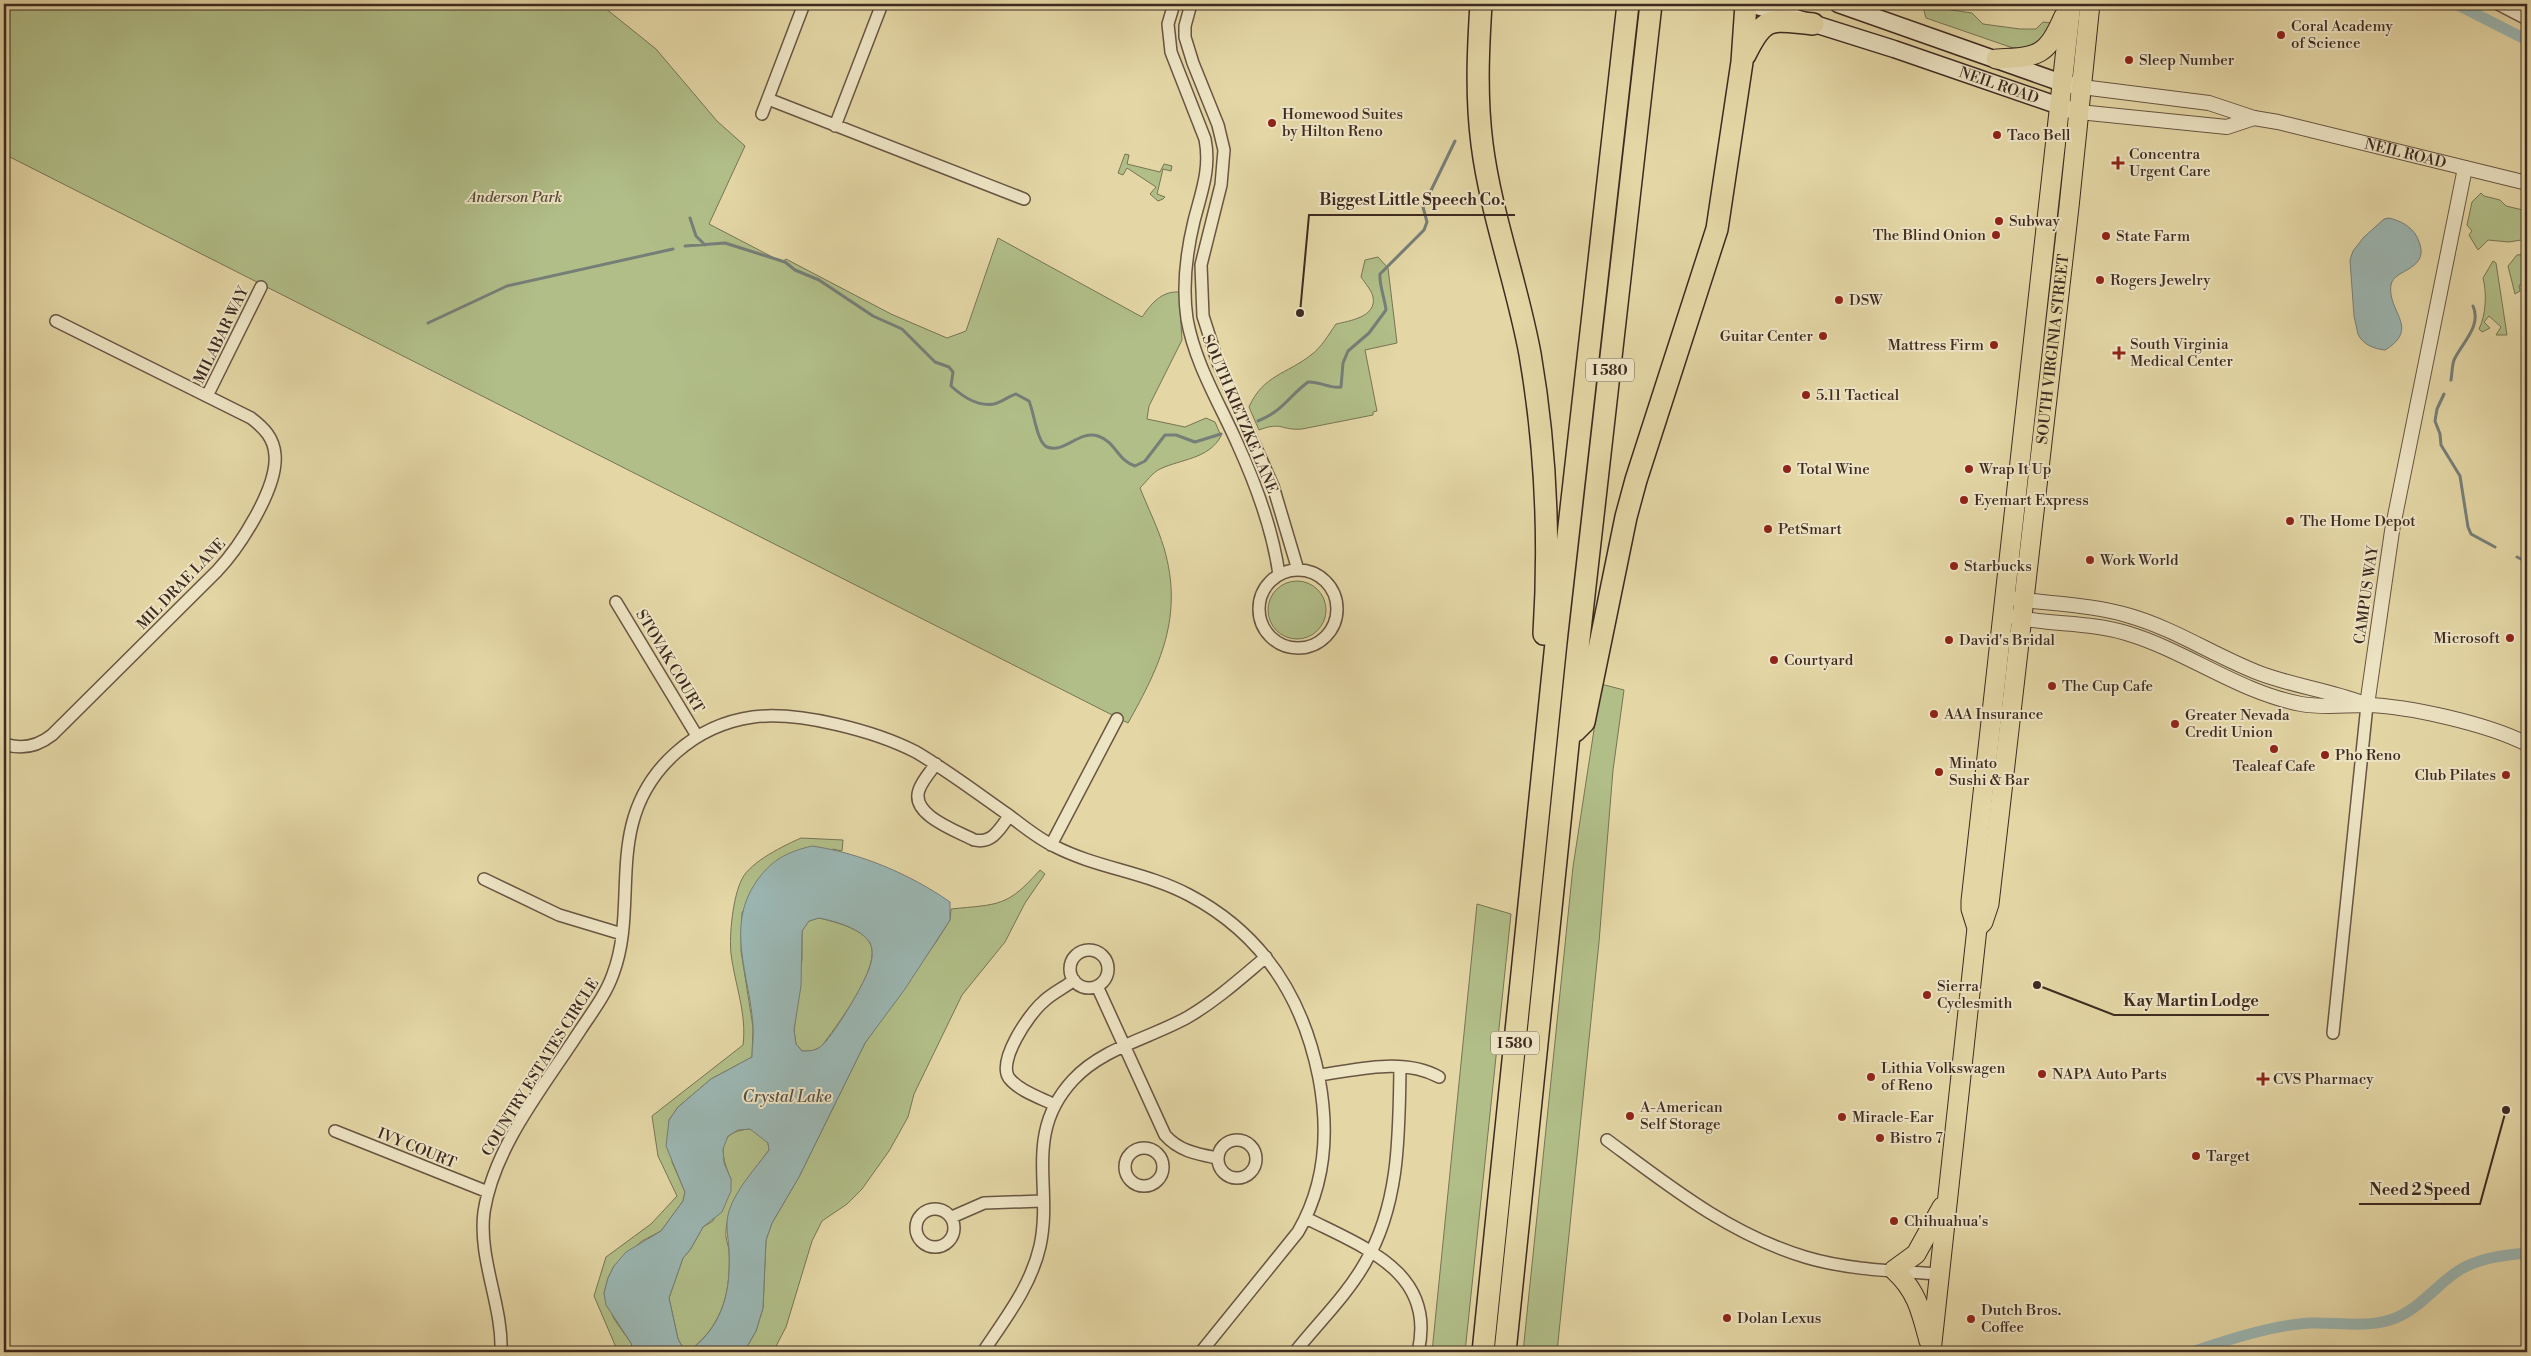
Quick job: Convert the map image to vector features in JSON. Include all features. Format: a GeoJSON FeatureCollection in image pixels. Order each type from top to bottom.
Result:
{"type":"FeatureCollection","features":[{"type":"Feature","properties":{"kind":"highway"},"geometry":{"type":"LineString","coordinates":[[1482,4],[1477,68],[1482,144],[1487,176],[1529,352],[1538,406],[1546,478],[1548,534],[1540,685],[1547,733]]}},
{"type":"Feature","properties":{"kind":"highway","name":"I 580"},"geometry":{"type":"LineString","coordinates":[[1483,1352],[1547,733],[1628,4]]}},
{"type":"Feature","properties":{"kind":"highway","name":"I 580"},"geometry":{"type":"LineString","coordinates":[[1505,1352],[1569,736],[1650,4]]}},
{"type":"Feature","properties":{"kind":"highway"},"geometry":{"type":"LineString","coordinates":[[1569,736],[1584,722],[1626,517],[1717,229],[1742,62],[1746,4]]}},
{"type":"Feature","properties":{"kind":"highway"},"geometry":{"type":"LineString","coordinates":[[1742,62],[1756,34],[1766,23],[1780,21],[1813,24]]}},
{"type":"Feature","properties":{"kind":"main road","name":"NEIL ROAD"},"geometry":{"type":"LineString","coordinates":[[1751,4],[1932,62],[2059,107],[2079,112]]}},
{"type":"Feature","properties":{"kind":"main road","name":"NEIL ROAD"},"geometry":{"type":"LineString","coordinates":[[1838,4],[2062,83],[2082,87]]}},
{"type":"Feature","properties":{"kind":"main road"},"geometry":{"type":"LineString","coordinates":[[1996,59],[2030,56],[2047,48],[2054,39],[2070,4]]}},
{"type":"Feature","properties":{"kind":"main road","name":"SOUTH VIRGINIA STREET"},"geometry":{"type":"LineString","coordinates":[[1931,1351],[1978,928],[1983,922],[1989,904],[2010,610],[2070,4]]}},
{"type":"Feature","properties":{"kind":"main road","name":"SOUTH VIRGINIA STREET"},"geometry":{"type":"LineString","coordinates":[[2010,610],[2024,600],[2090,4]]}},
{"type":"Feature","properties":{"kind":"main road"},"geometry":{"type":"LineString","coordinates":[[1931,1351],[1916,1298],[1907,1282],[1894,1270],[1916,1254],[1947,1197]]}},
{"type":"Feature","properties":{"kind":"street"},"geometry":{"type":"LineString","coordinates":[[762,114],[804,4]]}},
{"type":"Feature","properties":{"kind":"street"},"geometry":{"type":"LineString","coordinates":[[835,126],[882,4]]}},
{"type":"Feature","properties":{"kind":"street","name":"SOUTH KIETZKE LANE"},"geometry":{"type":"LineString","coordinates":[[1174,4],[1168,24],[1171,52],[1205,140],[1208,155],[1205,182],[1184,271],[1187,316],[1192,342],[1202,369],[1257,490],[1274,548],[1279,576]]}},
{"type":"Feature","properties":{"kind":"street","name":"SOUTH KIETZKE LANE"},"geometry":{"type":"LineString","coordinates":[[1191,4],[1185,26],[1185,37],[1193,63],[1218,125],[1224,150],[1221,185],[1201,265],[1203,316],[1218,363],[1274,486],[1298,570]]}},
{"type":"Feature","properties":{"kind":"street"},"geometry":{"type":"LineString","coordinates":[[2498,4],[2527,19]]}},
{"type":"Feature","properties":{"kind":"street","name":"NEIL ROAD"},"geometry":{"type":"LineString","coordinates":[[2082,87],[2209,103],[2254,118],[2278,122],[2527,183]]}},
{"type":"Feature","properties":{"kind":"street"},"geometry":{"type":"LineString","coordinates":[[768,99],[1024,199]]}},
{"type":"Feature","properties":{"kind":"street","name":"NEIL ROAD"},"geometry":{"type":"LineString","coordinates":[[2079,112],[2226,127],[2254,118]]}},
{"type":"Feature","properties":{"kind":"street","name":"CAMPUS WAY"},"geometry":{"type":"LineString","coordinates":[[2333,1033],[2367,705],[2392,532],[2465,168]]}},
{"type":"Feature","properties":{"kind":"street","name":"MILABAR WAY"},"geometry":{"type":"LineString","coordinates":[[207,396],[261,287]]}},
{"type":"Feature","properties":{"kind":"street","name":"MIL DRAE LANE"},"geometry":{"type":"LineString","coordinates":[[4,744],[17,747],[34,745],[52,735],[217,571],[240,544],[272,479],[275,456],[268,434],[251,418],[56,321]]}},
{"type":"Feature","properties":{"kind":"street"},"geometry":{"type":"LineString","coordinates":[[1298,570],[1317,575],[1329,585],[1336,604],[1336,616],[1332,628],[1325,637],[1306,647],[1284,645],[1272,638],[1263,627],[1259,615],[1262,593],[1268,583],[1279,576],[1298,570]]}},
{"type":"Feature","properties":{"kind":"street"},"geometry":{"type":"LineString","coordinates":[[2024,600],[2129,616],[2164,628],[2258,672],[2308,688],[2338,694],[2367,705],[2459,721],[2527,744]]}},
{"type":"Feature","properties":{"kind":"street","name":"STOVAK COURT"},"geometry":{"type":"LineString","coordinates":[[616,602],[697,736]]}},
{"type":"Feature","properties":{"kind":"street"},"geometry":{"type":"LineString","coordinates":[[2010,610],[2126,633],[2177,653],[2222,676],[2283,700],[2323,707],[2367,705]]}},
{"type":"Feature","properties":{"kind":"street","name":"COUNTRY ESTATES CIRCLE"},"geometry":{"type":"LineString","coordinates":[[501,1352],[499,1326],[485,1236],[484,1216],[488,1192],[495,1168],[508,1141],[606,991],[619,956],[629,849],[637,809],[644,792],[667,761],[697,736],[712,728],[753,717],[793,718],[873,734],[898,743],[936,764],[1051,845],[1079,857],[1188,894],[1228,920],[1248,936],[1266,956],[1287,986],[1305,1023],[1319,1075],[1324,1107],[1325,1138],[1319,1180],[1306,1218],[1286,1248],[1201,1352]]}},
{"type":"Feature","properties":{"kind":"street"},"geometry":{"type":"LineString","coordinates":[[1051,845],[1117,719]]}},
{"type":"Feature","properties":{"kind":"street"},"geometry":{"type":"LineString","coordinates":[[936,764],[917,796],[918,805],[930,816],[981,842],[994,836],[1010,816]]}},
{"type":"Feature","properties":{"kind":"street"},"geometry":{"type":"LineString","coordinates":[[484,879],[559,915],[622,934]]}},
{"type":"Feature","properties":{"kind":"street"},"geometry":{"type":"LineString","coordinates":[[1089,949],[1097,951],[1107,961],[1109,969],[1103,982],[1097,986],[1082,986],[1074,980],[1070,968],[1076,955],[1089,949]]}},
{"type":"Feature","properties":{"kind":"street"},"geometry":{"type":"LineString","coordinates":[[983,1352],[1018,1300],[1035,1266],[1040,1245],[1044,1135],[1055,1105],[1072,1080],[1085,1068],[1202,1009],[1266,956]]}},
{"type":"Feature","properties":{"kind":"street"},"geometry":{"type":"LineString","coordinates":[[1055,1105],[1012,1081],[1006,1071],[1006,1064],[1012,1047],[1041,1003],[1074,980]]}},
{"type":"Feature","properties":{"kind":"street"},"geometry":{"type":"LineString","coordinates":[[1097,986],[1160,1125],[1170,1141],[1188,1152],[1218,1158]]}},
{"type":"Feature","properties":{"kind":"street"},"geometry":{"type":"LineString","coordinates":[[1295,1352],[1358,1275],[1371,1251],[1390,1202],[1398,1124],[1400,1067]]}},
{"type":"Feature","properties":{"kind":"street"},"geometry":{"type":"LineString","coordinates":[[1319,1075],[1400,1067],[1417,1068],[1439,1077]]}},
{"type":"Feature","properties":{"kind":"street","name":"IVY COURT"},"geometry":{"type":"LineString","coordinates":[[334,1131],[488,1192]]}},
{"type":"Feature","properties":{"kind":"street"},"geometry":{"type":"LineString","coordinates":[[1607,1140],[1693,1204],[1746,1235],[1804,1257],[1834,1264],[1940,1274]]}},
{"type":"Feature","properties":{"kind":"street"},"geometry":{"type":"LineString","coordinates":[[1158,1154],[1170,1141]]}},
{"type":"Feature","properties":{"kind":"street"},"geometry":{"type":"LineString","coordinates":[[952,1217],[984,1203],[1042,1201]]}},
{"type":"Feature","properties":{"kind":"street"},"geometry":{"type":"LineString","coordinates":[[1306,1218],[1371,1251],[1394,1267],[1415,1298],[1421,1327],[1418,1352]]}},
{"type":"Feature","properties":{"kind":"green space","name":"Anderson Park"},"geometry":{"type":"Polygon","coordinates":[[[4,4],[600,4],[656,49],[717,121],[745,146],[709,224],[782,262],[786,259],[891,314],[947,338],[966,331],[998,238],[1142,317],[1157,299],[1173,292],[1179,292],[1182,340],[1149,406],[1147,419],[1185,427],[1206,418],[1215,422],[1221,436],[1216,444],[1202,454],[1157,470],[1140,488],[1164,548],[1170,573],[1170,618],[1166,640],[1159,661],[1128,723],[4,154],[4,4]]]}},
{"type":"Feature","properties":{"kind":"green space"},"geometry":{"type":"Polygon","coordinates":[[[1927,4],[1938,4],[1938,8],[1972,13],[1983,24],[2020,29],[2036,29],[2043,22],[2052,23],[2041,38],[2026,46],[2013,48],[1926,18],[1924,11],[1927,4]]]}},
{"type":"Feature","properties":{"kind":"green space"},"geometry":{"type":"Polygon","coordinates":[[[1125,154],[1129,155],[1127,164],[1160,172],[1164,164],[1172,166],[1171,171],[1163,169],[1157,194],[1165,197],[1163,199],[1158,201],[1150,194],[1156,187],[1127,168],[1123,175],[1118,173],[1125,154]]]}},
{"type":"Feature","properties":{"kind":"green space"},"geometry":{"type":"Polygon","coordinates":[[[2481,193],[2484,196],[2500,200],[2506,206],[2527,211],[2527,239],[2509,242],[2488,240],[2478,250],[2469,235],[2472,231],[2467,225],[2472,202],[2481,193]]]}},
{"type":"Feature","properties":{"kind":"green space"},"geometry":{"type":"Polygon","coordinates":[[[2527,254],[2527,284],[2519,285],[2520,291],[2515,294],[2508,266],[2517,255],[2527,254]]]}},
{"type":"Feature","properties":{"kind":"green space"},"geometry":{"type":"Polygon","coordinates":[[[1378,257],[1388,268],[1397,343],[1365,350],[1377,411],[1373,412],[1373,415],[1302,429],[1273,426],[1259,430],[1249,407],[1261,388],[1268,381],[1315,352],[1336,324],[1361,317],[1371,309],[1373,297],[1361,277],[1365,260],[1378,257]]]}},
{"type":"Feature","properties":{"kind":"green space"},"geometry":{"type":"Polygon","coordinates":[[[2493,261],[2496,263],[2507,335],[2496,335],[2501,327],[2489,316],[2484,322],[2490,328],[2482,332],[2479,329],[2485,304],[2483,278],[2493,261]]]}},
{"type":"Feature","properties":{"kind":"green space"},"geometry":{"type":"Polygon","coordinates":[[[1297,581],[1313,586],[1321,594],[1326,610],[1321,626],[1313,634],[1297,639],[1281,634],[1273,626],[1268,610],[1273,594],[1281,586],[1297,581]]]}},
{"type":"Feature","properties":{"kind":"green space"},"geometry":{"type":"Polygon","coordinates":[[[1601,684],[1624,690],[1613,770],[1599,942],[1557,1352],[1523,1352],[1573,867],[1601,684]]]}},
{"type":"Feature","properties":{"kind":"green space"},"geometry":{"type":"Polygon","coordinates":[[[801,838],[843,840],[842,851],[833,849],[742,912],[741,951],[753,1027],[752,1057],[711,1079],[678,1107],[669,1120],[672,1162],[685,1192],[683,1201],[661,1231],[642,1241],[614,1266],[608,1278],[604,1293],[614,1319],[631,1343],[634,1352],[618,1352],[594,1296],[606,1257],[651,1224],[677,1196],[658,1156],[652,1116],[743,1045],[742,1011],[731,954],[731,926],[736,895],[742,879],[752,866],[801,838]]]}},
{"type":"Feature","properties":{"kind":"green space"},"geometry":{"type":"Polygon","coordinates":[[[1040,870],[1045,874],[1025,903],[1005,942],[962,995],[914,1094],[908,1117],[889,1151],[862,1189],[847,1204],[822,1221],[812,1241],[786,1327],[773,1352],[744,1352],[756,1331],[763,1308],[766,1240],[772,1223],[799,1177],[865,1043],[936,942],[950,920],[951,909],[1002,902],[1019,891],[1040,870]]]}},
{"type":"Feature","properties":{"kind":"green space"},"geometry":{"type":"Polygon","coordinates":[[[1477,904],[1511,914],[1465,1352],[1432,1352],[1477,904]]]}},
{"type":"Feature","properties":{"kind":"green space"},"geometry":{"type":"Polygon","coordinates":[[[819,918],[847,926],[860,933],[870,943],[872,953],[870,966],[856,996],[821,1047],[812,1051],[802,1051],[796,1044],[794,1031],[802,959],[802,931],[809,921],[819,918]]]}},
{"type":"Feature","properties":{"kind":"green space"},"geometry":{"type":"Polygon","coordinates":[[[750,1129],[761,1135],[768,1143],[769,1150],[741,1188],[731,1209],[726,1233],[729,1250],[727,1292],[712,1328],[692,1349],[683,1348],[678,1339],[669,1298],[683,1258],[690,1250],[703,1227],[713,1221],[731,1179],[723,1153],[726,1139],[731,1134],[750,1129]]]}},
{"type":"Feature","properties":{"kind":"water"},"geometry":{"type":"Polygon","coordinates":[[[2389,218],[2402,222],[2409,227],[2417,237],[2421,248],[2417,263],[2393,279],[2391,295],[2402,327],[2401,334],[2385,350],[2362,341],[2358,334],[2354,316],[2350,260],[2353,251],[2364,237],[2384,219],[2389,218]]]}},
{"type":"Feature","properties":{"kind":"water","name":"Crystal Lake"},"geometry":{"type":"Polygon","coordinates":[[[812,846],[830,849],[866,859],[918,882],[950,902],[950,920],[905,989],[865,1043],[799,1177],[772,1223],[766,1240],[763,1308],[756,1331],[744,1352],[634,1352],[631,1343],[606,1305],[604,1293],[608,1278],[614,1266],[626,1252],[661,1231],[683,1201],[685,1192],[666,1146],[669,1120],[678,1107],[711,1079],[752,1057],[753,1026],[742,952],[742,916],[747,899],[762,874],[780,858],[812,846]],[[819,918],[809,921],[802,931],[801,986],[794,1030],[796,1044],[802,1051],[818,1048],[832,1034],[861,986],[869,969],[872,956],[870,943],[860,933],[839,923],[819,918]],[[750,1129],[738,1130],[728,1136],[723,1149],[724,1163],[731,1179],[731,1191],[722,1212],[703,1227],[690,1250],[683,1258],[669,1298],[678,1339],[683,1348],[692,1349],[712,1328],[727,1292],[729,1249],[727,1225],[729,1211],[741,1187],[769,1150],[768,1143],[750,1129]]]}},
{"type":"Feature","properties":{"kind":"waterway"},"geometry":{"type":"LineString","coordinates":[[2456,4],[2527,40]]}},
{"type":"Feature","properties":{"kind":"waterway"},"geometry":{"type":"LineString","coordinates":[[1258,421],[1274,413],[1308,382],[1341,387],[1343,363],[1348,351],[1369,333],[1386,310],[1380,274],[1424,230],[1427,222],[1423,207],[1455,141]]}},
{"type":"Feature","properties":{"kind":"waterway"},"geometry":{"type":"LineString","coordinates":[[690,218],[696,236],[705,245]]}},
{"type":"Feature","properties":{"kind":"waterway"},"geometry":{"type":"LineString","coordinates":[[685,246],[725,243],[785,262],[795,270],[819,280],[873,316],[902,329],[935,362],[949,367],[953,372],[951,386],[966,397],[977,403],[988,405],[1016,394],[1029,401],[1038,434],[1047,447],[1059,447],[1084,436],[1098,436],[1109,442],[1124,460],[1135,466],[1145,461],[1165,435],[1176,435],[1195,442],[1221,434]]}},
{"type":"Feature","properties":{"kind":"waterway"},"geometry":{"type":"LineString","coordinates":[[428,323],[507,286],[673,249]]}},
{"type":"Feature","properties":{"kind":"waterway"},"geometry":{"type":"LineString","coordinates":[[2451,380],[2454,360],[2473,327],[2475,320],[2473,306]]}},
{"type":"Feature","properties":{"kind":"waterway"},"geometry":{"type":"LineString","coordinates":[[2444,394],[2437,409],[2435,421],[2440,434],[2441,445],[2460,476],[2468,527],[2471,534],[2495,547]]}},
{"type":"Feature","properties":{"kind":"waterway"},"geometry":{"type":"LineString","coordinates":[[2517,557],[2527,562]]}},
{"type":"Feature","properties":{"kind":"waterway"},"geometry":{"type":"LineString","coordinates":[[2192,1352],[2235,1338],[2296,1324],[2370,1324],[2390,1320],[2409,1311],[2458,1271],[2474,1263],[2491,1258],[2527,1253]]}},
{"type":"Feature","properties":{"kind":"place","name":"Coral Academy of Science"},"geometry":{"type":"Point","coordinates":[2281,35]}},
{"type":"Feature","properties":{"kind":"place","name":"Sleep Number"},"geometry":{"type":"Point","coordinates":[2129,60]}},
{"type":"Feature","properties":{"kind":"place","name":"Homewood Suites by Hilton Reno"},"geometry":{"type":"Point","coordinates":[1272,123]}},
{"type":"Feature","properties":{"kind":"place","name":"Taco Bell"},"geometry":{"type":"Point","coordinates":[1997,135]}},
{"type":"Feature","properties":{"kind":"place","name":"Concentra Urgent Care"},"geometry":{"type":"Point","coordinates":[2118,163]}},
{"type":"Feature","properties":{"kind":"place","name":"Subway"},"geometry":{"type":"Point","coordinates":[1999,221]}},
{"type":"Feature","properties":{"kind":"place","name":"The Blind Onion"},"geometry":{"type":"Point","coordinates":[1996,235]}},
{"type":"Feature","properties":{"kind":"place","name":"State Farm"},"geometry":{"type":"Point","coordinates":[2106,236]}},
{"type":"Feature","properties":{"kind":"place","name":"Rogers Jewelry"},"geometry":{"type":"Point","coordinates":[2100,280]}},
{"type":"Feature","properties":{"kind":"place","name":"DSW"},"geometry":{"type":"Point","coordinates":[1839,300]}},
{"type":"Feature","properties":{"kind":"place","name":"Biggest Little Speech Co."},"geometry":{"type":"Point","coordinates":[1300,313]}},
{"type":"Feature","properties":{"kind":"place","name":"Guitar Center"},"geometry":{"type":"Point","coordinates":[1823,336]}},
{"type":"Feature","properties":{"kind":"place","name":"Mattress Firm"},"geometry":{"type":"Point","coordinates":[1994,345]}},
{"type":"Feature","properties":{"kind":"place","name":"South Virginia Medical Center"},"geometry":{"type":"Point","coordinates":[2119,353]}},
{"type":"Feature","properties":{"kind":"place","name":"5.11 Tactical"},"geometry":{"type":"Point","coordinates":[1806,395]}},
{"type":"Feature","properties":{"kind":"place","name":"Total Wine"},"geometry":{"type":"Point","coordinates":[1787,469]}},
{"type":"Feature","properties":{"kind":"place","name":"Wrap It Up"},"geometry":{"type":"Point","coordinates":[1969,469]}},
{"type":"Feature","properties":{"kind":"place","name":"Eyemart Express"},"geometry":{"type":"Point","coordinates":[1964,500]}},
{"type":"Feature","properties":{"kind":"place","name":"The Home Depot"},"geometry":{"type":"Point","coordinates":[2290,521]}},
{"type":"Feature","properties":{"kind":"place","name":"PetSmart"},"geometry":{"type":"Point","coordinates":[1768,529]}},
{"type":"Feature","properties":{"kind":"place","name":"Work World"},"geometry":{"type":"Point","coordinates":[2090,560]}},
{"type":"Feature","properties":{"kind":"place","name":"Starbucks"},"geometry":{"type":"Point","coordinates":[1954,566]}},
{"type":"Feature","properties":{"kind":"place","name":"Microsoft"},"geometry":{"type":"Point","coordinates":[2510,638]}},
{"type":"Feature","properties":{"kind":"place","name":"David's Bridal"},"geometry":{"type":"Point","coordinates":[1949,640]}},
{"type":"Feature","properties":{"kind":"place","name":"Courtyard"},"geometry":{"type":"Point","coordinates":[1774,660]}},
{"type":"Feature","properties":{"kind":"place","name":"The Cup Cafe"},"geometry":{"type":"Point","coordinates":[2052,686]}},
{"type":"Feature","properties":{"kind":"place","name":"AAA Insurance"},"geometry":{"type":"Point","coordinates":[1934,714]}},
{"type":"Feature","properties":{"kind":"place","name":"Greater Nevada Credit Union"},"geometry":{"type":"Point","coordinates":[2175,724]}},
{"type":"Feature","properties":{"kind":"place","name":"Tealeaf Cafe"},"geometry":{"type":"Point","coordinates":[2274,749]}},
{"type":"Feature","properties":{"kind":"place","name":"Pho Reno"},"geometry":{"type":"Point","coordinates":[2325,755]}},
{"type":"Feature","properties":{"kind":"place","name":"Minato Sushi & Bar"},"geometry":{"type":"Point","coordinates":[1939,772]}},
{"type":"Feature","properties":{"kind":"place","name":"Club Pilates"},"geometry":{"type":"Point","coordinates":[2506,775]}},
{"type":"Feature","properties":{"kind":"place","name":"Kay Martin Lodge"},"geometry":{"type":"Point","coordinates":[2037,985]}},
{"type":"Feature","properties":{"kind":"place","name":"Sierra Cyclesmith"},"geometry":{"type":"Point","coordinates":[1927,995]}},
{"type":"Feature","properties":{"kind":"place","name":"NAPA Auto Parts"},"geometry":{"type":"Point","coordinates":[2042,1074]}},
{"type":"Feature","properties":{"kind":"place","name":"Lithia Volkswagen of Reno"},"geometry":{"type":"Point","coordinates":[1871,1077]}},
{"type":"Feature","properties":{"kind":"place","name":"CVS Pharmacy"},"geometry":{"type":"Point","coordinates":[2263,1079]}},
{"type":"Feature","properties":{"kind":"place","name":"Need 2 Speed"},"geometry":{"type":"Point","coordinates":[2506,1110]}},
{"type":"Feature","properties":{"kind":"place","name":"A-American Self Storage"},"geometry":{"type":"Point","coordinates":[1630,1116]}},
{"type":"Feature","properties":{"kind":"place","name":"Miracle-Ear"},"geometry":{"type":"Point","coordinates":[1842,1117]}},
{"type":"Feature","properties":{"kind":"place","name":"Bistro 7"},"geometry":{"type":"Point","coordinates":[1880,1138]}},
{"type":"Feature","properties":{"kind":"place","name":"Target"},"geometry":{"type":"Point","coordinates":[2196,1156]}},
{"type":"Feature","properties":{"kind":"place","name":"Chihuahua's"},"geometry":{"type":"Point","coordinates":[1894,1221]}},
{"type":"Feature","properties":{"kind":"place","name":"Dolan Lexus"},"geometry":{"type":"Point","coordinates":[1727,1318]}},
{"type":"Feature","properties":{"kind":"place","name":"Dutch Bros. Coffee"},"geometry":{"type":"Point","coordinates":[1971,1319]}}]}
